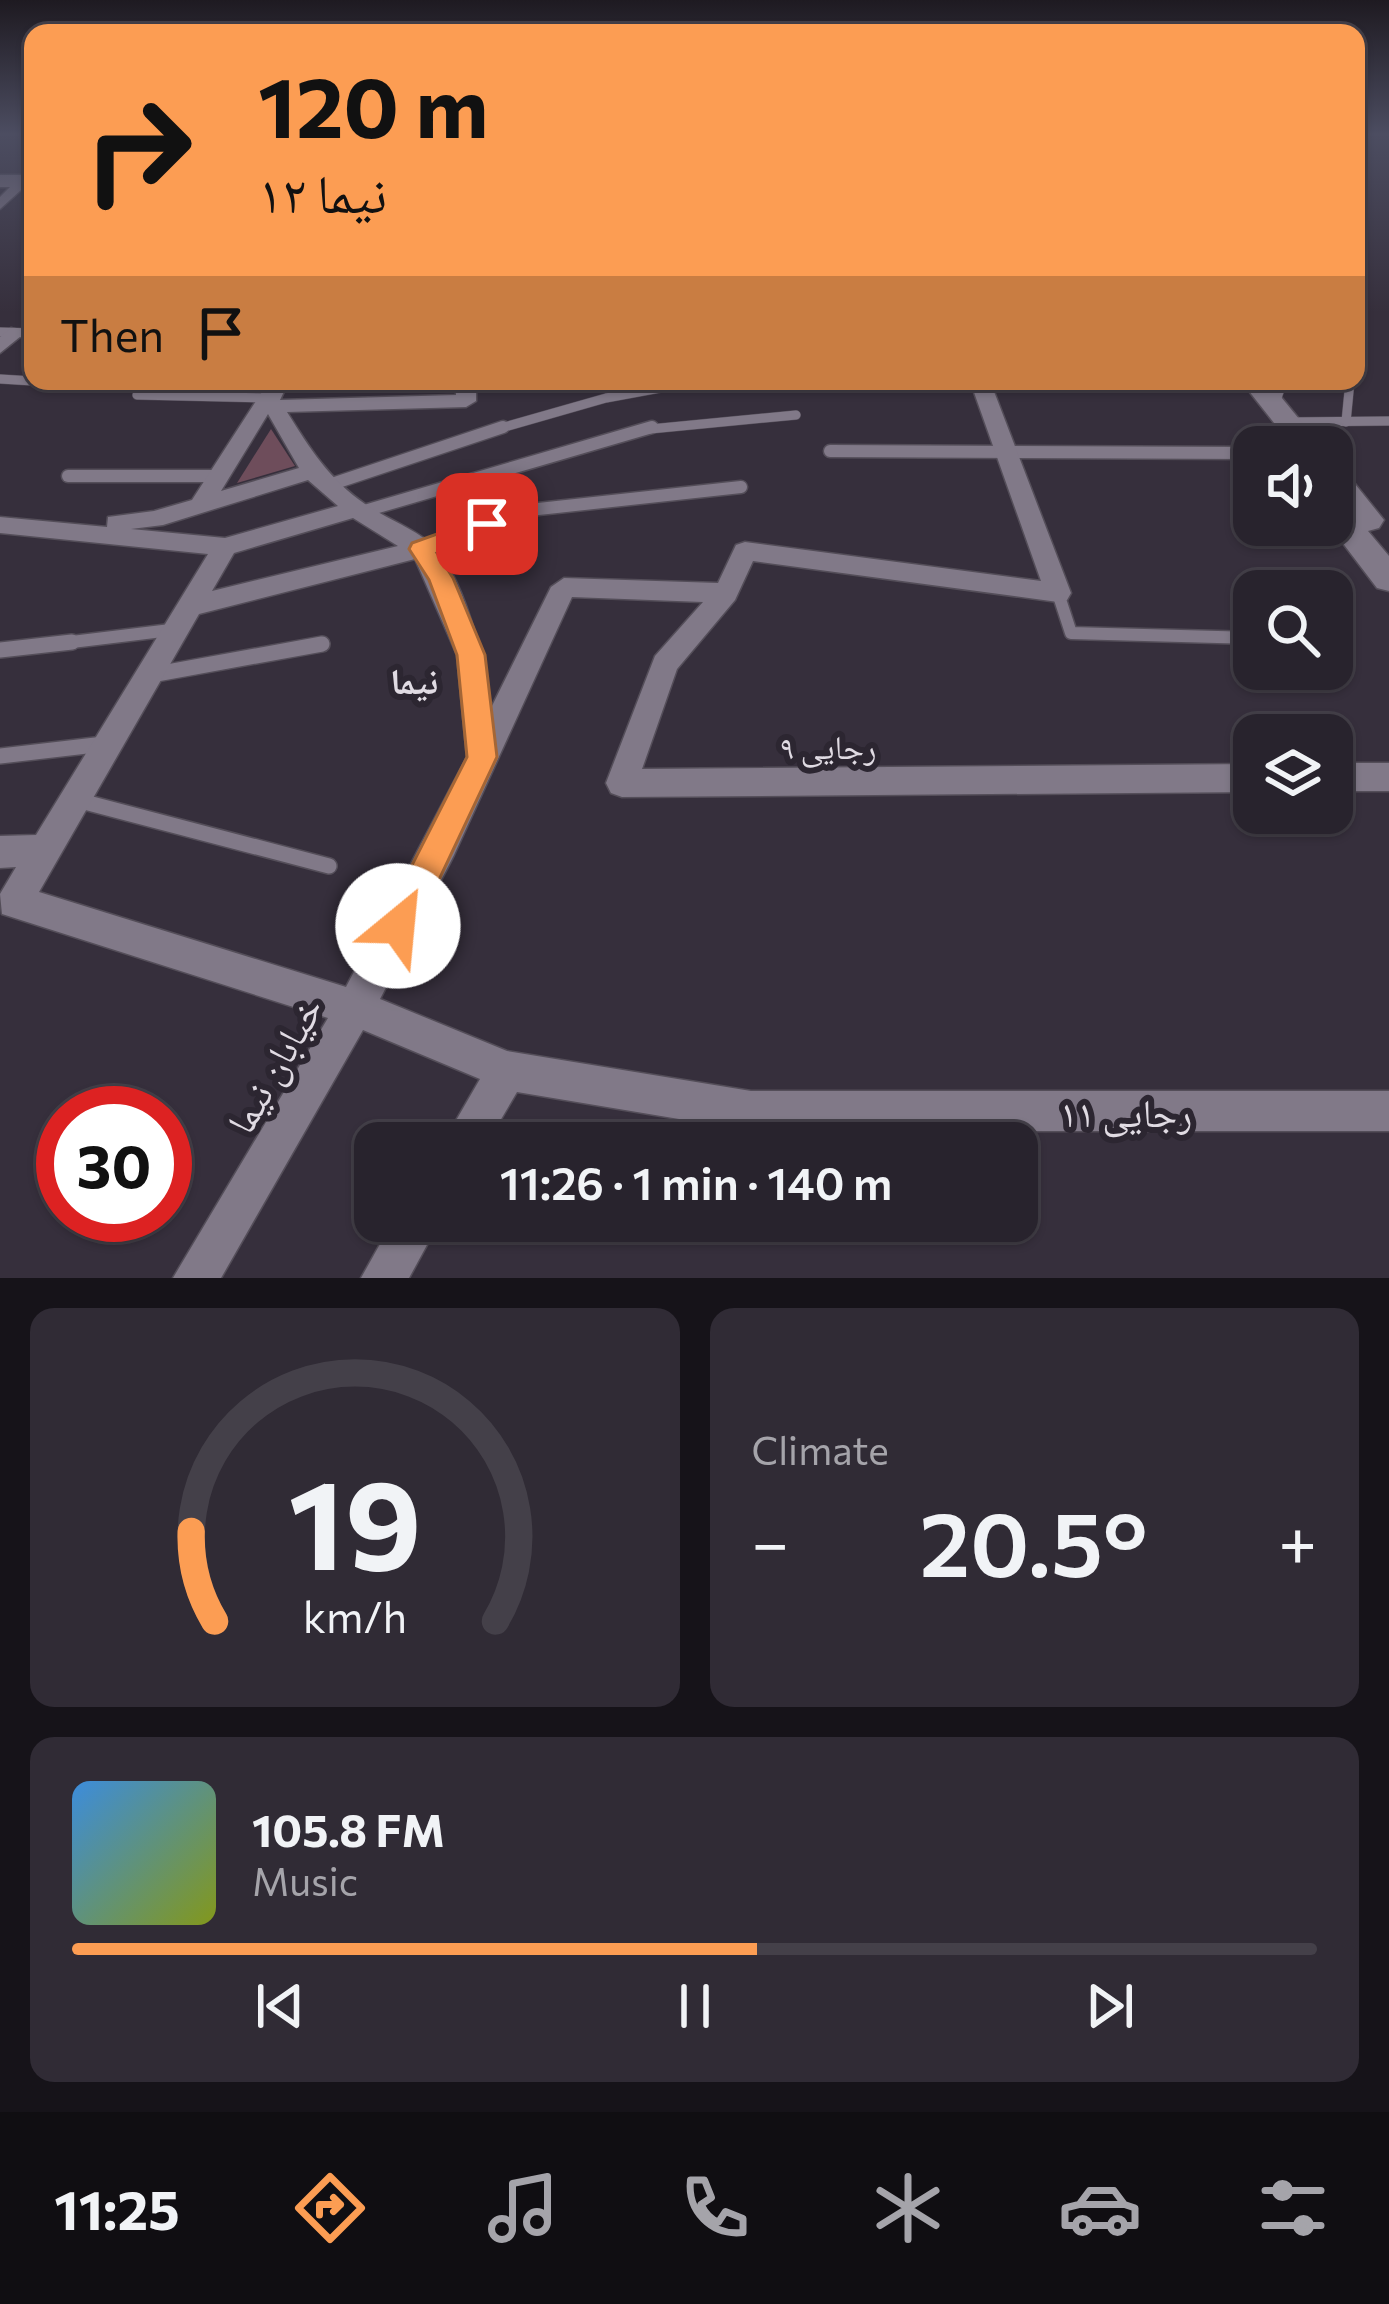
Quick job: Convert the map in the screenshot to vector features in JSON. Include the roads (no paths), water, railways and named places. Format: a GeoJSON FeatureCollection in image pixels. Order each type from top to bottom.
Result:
{"type":"FeatureCollection","features":[{"type":"Feature","properties":{"kind":"main road"},"geometry":{"type":"LineString","coordinates":[[1245,390],[1279,416]]}},
{"type":"Feature","properties":{"kind":"main road"},"geometry":{"type":"LineString","coordinates":[[1260,390],[1279,416]]}},
{"type":"Feature","properties":{"kind":"main road"},"geometry":{"type":"LineString","coordinates":[[1353,502],[1389,546]]}},
{"type":"Feature","properties":{"kind":"main road"},"geometry":{"type":"LineString","coordinates":[[1353,534],[1389,580]]}},
{"type":"Feature","properties":{"kind":"street"},"geometry":{"type":"LineString","coordinates":[[0,346],[21,329]]}},
{"type":"Feature","properties":{"kind":"street"},"geometry":{"type":"LineString","coordinates":[[274,395],[466,401],[466,390]]}},
{"type":"Feature","properties":{"kind":"street"},"geometry":{"type":"LineString","coordinates":[[726,593],[745,551],[1058,593],[983,390]]}},
{"type":"Feature","properties":{"kind":"street"},"geometry":{"type":"LineString","coordinates":[[201,504],[274,395]]}},
{"type":"Feature","properties":{"kind":"street"},"geometry":{"type":"LineString","coordinates":[[274,395],[320,478],[358,510],[421,549],[441,578],[471,655],[482,757]]}},
{"type":"Feature","properties":{"kind":"street"},"geometry":{"type":"LineString","coordinates":[[70,529],[155,519],[320,478]]}},
{"type":"Feature","properties":{"kind":"street"},"geometry":{"type":"LineString","coordinates":[[0,525],[225,547],[358,510]]}},
{"type":"Feature","properties":{"kind":"street"},"geometry":{"type":"LineString","coordinates":[[0,852],[41,850],[225,547]]}},
{"type":"Feature","properties":{"kind":"street"},"geometry":{"type":"LineString","coordinates":[[186,618],[421,549]]}},
{"type":"Feature","properties":{"kind":"street","name":"خیابان نیما"},"geometry":{"type":"LineString","coordinates":[[196,1278],[355,1008],[442,844],[564,587],[726,593]]}},
{"type":"Feature","properties":{"kind":"street","name":"رجایی ۹"},"geometry":{"type":"LineString","coordinates":[[726,593],[665,664],[622,783],[1233,778]]}},
{"type":"Feature","properties":{"kind":"street"},"geometry":{"type":"LineString","coordinates":[[1353,777],[1389,777]]}},
{"type":"Feature","properties":{"kind":"street","name":"رجایی ۱۱"},"geometry":{"type":"LineString","coordinates":[[41,850],[14,902],[355,1008],[507,1072],[751,1111],[1389,1111]]}},
{"type":"Feature","properties":{"kind":"street"},"geometry":{"type":"LineString","coordinates":[[477,1122],[507,1072]]}},
{"type":"Feature","properties":{"kind":"street"},"geometry":{"type":"LineString","coordinates":[[384,1278],[405,1242]]}},
{"type":"Feature","properties":{"kind":"lane"},"geometry":{"type":"LineString","coordinates":[[320,478],[648,390]]}},
{"type":"Feature","properties":{"kind":"lane"},"geometry":{"type":"LineString","coordinates":[[1346,422],[1349,390]]}},
{"type":"Feature","properties":{"kind":"lane"},"geometry":{"type":"LineString","coordinates":[[137,395],[274,395]]}},
{"type":"Feature","properties":{"kind":"lane"},"geometry":{"type":"LineString","coordinates":[[358,510],[649,427],[796,415]]}},
{"type":"Feature","properties":{"kind":"lane"},"geometry":{"type":"LineString","coordinates":[[1279,416],[1389,421]]}},
{"type":"Feature","properties":{"kind":"lane"},"geometry":{"type":"LineString","coordinates":[[830,451],[1233,453]]}},
{"type":"Feature","properties":{"kind":"lane"},"geometry":{"type":"LineString","coordinates":[[68,476],[219,476]]}},
{"type":"Feature","properties":{"kind":"lane"},"geometry":{"type":"LineString","coordinates":[[421,549],[520,511],[741,487]]}},
{"type":"Feature","properties":{"kind":"lane"},"geometry":{"type":"LineString","coordinates":[[1058,593],[1071,633],[1233,637]]}},
{"type":"Feature","properties":{"kind":"lane"},"geometry":{"type":"LineString","coordinates":[[0,650],[186,618]]}},
{"type":"Feature","properties":{"kind":"lane"},"geometry":{"type":"LineString","coordinates":[[151,675],[322,644]]}},
{"type":"Feature","properties":{"kind":"lane"},"geometry":{"type":"LineString","coordinates":[[0,756],[109,743]]}},
{"type":"Feature","properties":{"kind":"lane"},"geometry":{"type":"LineString","coordinates":[[73,799],[328,866]]}},
{"type":"Feature","properties":{"kind":"district","name":"نیما"},"geometry":{"type":"Point","coordinates":[414,679]}}]}
